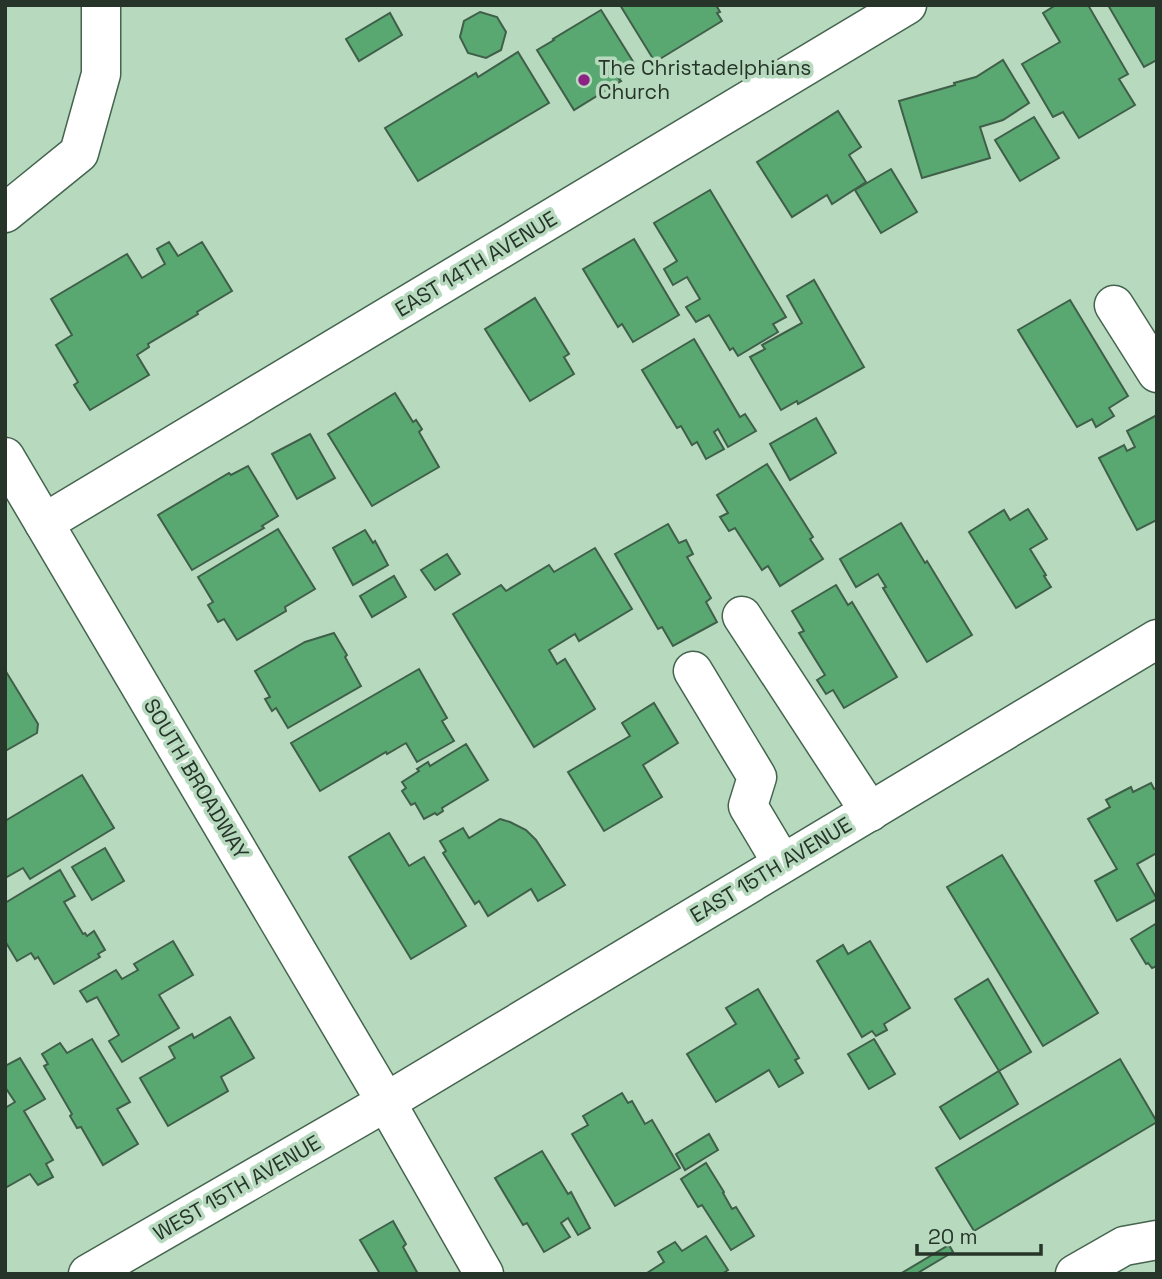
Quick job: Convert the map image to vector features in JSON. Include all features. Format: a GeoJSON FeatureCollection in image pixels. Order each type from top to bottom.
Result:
{"type":"FeatureCollection","features":[{"type":"Feature","properties":{"kind":"street"},"geometry":{"type":"LineString","coordinates":[[5,213],[79,153],[101,74],[101,5]]}},
{"type":"Feature","properties":{"kind":"street","name":"EAST 14TH AVENUE"},"geometry":{"type":"LineString","coordinates":[[44,523],[907,5]]}},
{"type":"Feature","properties":{"kind":"street"},"geometry":{"type":"LineString","coordinates":[[1114,305],[1157,373]]}},
{"type":"Feature","properties":{"kind":"street","name":"SOUTH BROADWAY"},"geometry":{"type":"LineString","coordinates":[[5,457],[386,1102],[484,1274]]}},
{"type":"Feature","properties":{"kind":"street"},"geometry":{"type":"LineString","coordinates":[[742,616],[870,812]]}},
{"type":"Feature","properties":{"kind":"street","name":"EAST 15TH AVENUE"},"geometry":{"type":"LineString","coordinates":[[386,1102],[1157,639]]}},
{"type":"Feature","properties":{"kind":"street"},"geometry":{"type":"LineString","coordinates":[[693,671],[757,777],[748,806],[782,863]]}},
{"type":"Feature","properties":{"kind":"street","name":"WEST 15TH AVENUE"},"geometry":{"type":"LineString","coordinates":[[88,1274],[134,1263],[386,1102]]}},
{"type":"Feature","properties":{"kind":"street"},"geometry":{"type":"LineString","coordinates":[[1076,1274],[1124,1246],[1157,1240]]}},
{"type":"Feature","properties":{"kind":"building"},"geometry":{"type":"Polygon","coordinates":[[[620,5],[716,5],[722,21],[655,62],[620,5]]]}},
{"type":"Feature","properties":{"kind":"building"},"geometry":{"type":"Polygon","coordinates":[[[1056,5],[1088,5],[1128,74],[1119,79],[1135,105],[1079,138],[1063,112],[1053,117],[1022,64],[1060,42],[1043,13],[1056,5]]]}},
{"type":"Feature","properties":{"kind":"building"},"geometry":{"type":"Polygon","coordinates":[[[1108,5],[1157,5],[1157,60],[1144,67],[1108,5]]]}},
{"type":"Feature","properties":{"kind":"building"},"geometry":{"type":"Polygon","coordinates":[[[601,10],[637,68],[574,110],[537,50],[601,10]]]}},
{"type":"Feature","properties":{"kind":"building"},"geometry":{"type":"Polygon","coordinates":[[[480,12],[497,17],[506,32],[501,50],[486,58],[468,53],[460,37],[464,21],[480,12]]]}},
{"type":"Feature","properties":{"kind":"building"},"geometry":{"type":"Polygon","coordinates":[[[390,13],[402,35],[359,61],[346,39],[390,13]]]}},
{"type":"Feature","properties":{"kind":"building"},"geometry":{"type":"Polygon","coordinates":[[[518,52],[549,103],[418,181],[385,128],[476,73],[478,77],[518,52]]]}},
{"type":"Feature","properties":{"kind":"building"},"geometry":{"type":"Polygon","coordinates":[[[1003,60],[1029,103],[1003,120],[980,127],[990,158],[922,178],[899,101],[976,77],[1003,60]]]}},
{"type":"Feature","properties":{"kind":"building"},"geometry":{"type":"Polygon","coordinates":[[[838,111],[861,147],[849,155],[866,182],[832,204],[827,195],[792,217],[757,162],[838,111]]]}},
{"type":"Feature","properties":{"kind":"building"},"geometry":{"type":"Polygon","coordinates":[[[1034,117],[1059,158],[1020,181],[995,140],[1034,117]]]}},
{"type":"Feature","properties":{"kind":"building"},"geometry":{"type":"Polygon","coordinates":[[[891,169],[917,212],[881,233],[855,190],[891,169]]]}},
{"type":"Feature","properties":{"kind":"building"},"geometry":{"type":"Polygon","coordinates":[[[710,190],[786,317],[773,324],[778,332],[738,356],[733,348],[730,350],[709,315],[696,322],[686,307],[700,299],[687,277],[673,285],[664,269],[677,261],[654,223],[710,190]]]}},
{"type":"Feature","properties":{"kind":"building"},"geometry":{"type":"Polygon","coordinates":[[[634,239],[679,315],[633,342],[622,324],[618,327],[583,269],[634,239]]]}},
{"type":"Feature","properties":{"kind":"building"},"geometry":{"type":"Polygon","coordinates":[[[169,242],[178,256],[202,242],[232,291],[148,344],[149,347],[137,355],[149,375],[90,410],[74,385],[78,382],[56,345],[72,335],[51,299],[127,254],[142,278],[165,264],[157,249],[169,242]]]}},
{"type":"Feature","properties":{"kind":"building"},"geometry":{"type":"Polygon","coordinates":[[[814,280],[864,367],[798,404],[797,401],[781,410],[750,357],[765,349],[762,345],[802,323],[787,296],[814,280]]]}},
{"type":"Feature","properties":{"kind":"building"},"geometry":{"type":"Polygon","coordinates":[[[535,298],[569,354],[564,357],[574,374],[530,401],[485,329],[535,298]]]}},
{"type":"Feature","properties":{"kind":"building"},"geometry":{"type":"Polygon","coordinates":[[[1070,300],[1128,396],[1109,408],[1114,416],[1096,427],[1092,419],[1077,427],[1018,330],[1070,300]]]}},
{"type":"Feature","properties":{"kind":"building"},"geometry":{"type":"Polygon","coordinates":[[[694,339],[740,417],[745,414],[756,431],[728,447],[718,429],[714,432],[724,449],[706,459],[697,442],[692,445],[681,426],[677,428],[642,370],[694,339]]]}},
{"type":"Feature","properties":{"kind":"building"},"geometry":{"type":"Polygon","coordinates":[[[395,393],[413,422],[416,420],[422,429],[419,432],[439,467],[372,506],[328,434],[395,393]]]}},
{"type":"Feature","properties":{"kind":"building"},"geometry":{"type":"Polygon","coordinates":[[[1157,415],[1157,520],[1137,530],[1099,458],[1124,445],[1127,451],[1135,447],[1127,431],[1157,415]]]}},
{"type":"Feature","properties":{"kind":"building"},"geometry":{"type":"Polygon","coordinates":[[[816,418],[836,453],[790,480],[770,444],[816,418]]]}},
{"type":"Feature","properties":{"kind":"building"},"geometry":{"type":"Polygon","coordinates":[[[310,434],[335,478],[297,499],[272,454],[310,434]]]}},
{"type":"Feature","properties":{"kind":"building"},"geometry":{"type":"Polygon","coordinates":[[[767,464],[813,537],[810,539],[823,559],[780,586],[768,566],[762,570],[735,528],[729,531],[720,517],[728,513],[717,495],[767,464]]]}},
{"type":"Feature","properties":{"kind":"building"},"geometry":{"type":"Polygon","coordinates":[[[248,466],[278,516],[262,526],[264,528],[192,570],[158,515],[229,473],[231,475],[248,466]]]}},
{"type":"Feature","properties":{"kind":"building"},"geometry":{"type":"Polygon","coordinates":[[[1028,509],[1047,539],[1030,549],[1051,587],[1016,608],[969,532],[1004,510],[1010,520],[1028,509]]]}},
{"type":"Feature","properties":{"kind":"building"},"geometry":{"type":"Polygon","coordinates":[[[901,523],[972,635],[927,662],[883,588],[886,587],[878,574],[856,587],[840,559],[901,523]]]}},
{"type":"Feature","properties":{"kind":"building"},"geometry":{"type":"Polygon","coordinates":[[[668,524],[679,543],[686,540],[693,554],[687,557],[711,598],[706,602],[717,622],[673,646],[662,627],[658,629],[615,554],[668,524]]]}},
{"type":"Feature","properties":{"kind":"building"},"geometry":{"type":"Polygon","coordinates":[[[278,529],[315,589],[285,607],[286,611],[237,640],[224,619],[218,622],[208,605],[213,602],[198,577],[278,529]]]}},
{"type":"Feature","properties":{"kind":"building"},"geometry":{"type":"Polygon","coordinates":[[[365,530],[373,543],[375,541],[388,565],[353,585],[333,548],[365,530]]]}},
{"type":"Feature","properties":{"kind":"building"},"geometry":{"type":"Polygon","coordinates":[[[595,548],[632,609],[579,641],[575,634],[549,650],[557,664],[565,659],[595,709],[534,747],[453,614],[501,585],[506,591],[549,565],[554,572],[595,548]]]}},
{"type":"Feature","properties":{"kind":"building"},"geometry":{"type":"Polygon","coordinates":[[[447,554],[460,574],[435,590],[421,570],[447,554]]]}},
{"type":"Feature","properties":{"kind":"building"},"geometry":{"type":"Polygon","coordinates":[[[394,576],[406,597],[372,617],[360,596],[394,576]]]}},
{"type":"Feature","properties":{"kind":"building"},"geometry":{"type":"Polygon","coordinates":[[[836,585],[848,605],[852,602],[897,677],[844,708],[833,690],[826,694],[817,680],[825,675],[799,633],[804,631],[792,611],[836,585]]]}},
{"type":"Feature","properties":{"kind":"building"},"geometry":{"type":"Polygon","coordinates":[[[334,633],[361,686],[288,728],[276,708],[272,711],[265,699],[270,697],[255,671],[305,642],[334,633]]]}},
{"type":"Feature","properties":{"kind":"building"},"geometry":{"type":"Polygon","coordinates":[[[419,669],[447,718],[442,721],[454,741],[417,762],[406,743],[320,791],[291,743],[419,669]]]}},
{"type":"Feature","properties":{"kind":"building"},"geometry":{"type":"Polygon","coordinates":[[[5,670],[38,724],[37,733],[5,751],[5,670]]]}},
{"type":"Feature","properties":{"kind":"building"},"geometry":{"type":"Polygon","coordinates":[[[654,703],[678,743],[643,765],[662,797],[604,831],[568,772],[630,736],[622,723],[654,703]]]}},
{"type":"Feature","properties":{"kind":"building"},"geometry":{"type":"Polygon","coordinates":[[[466,744],[488,780],[442,808],[443,811],[437,815],[435,813],[424,819],[415,803],[411,805],[402,791],[406,788],[402,782],[428,762],[430,766],[466,744]]]}},
{"type":"Feature","properties":{"kind":"building"},"geometry":{"type":"Polygon","coordinates":[[[82,775],[114,828],[30,879],[23,868],[5,878],[5,821],[82,775]]]}},
{"type":"Feature","properties":{"kind":"building"},"geometry":{"type":"Polygon","coordinates":[[[1151,783],[1154,789],[1157,788],[1157,853],[1137,864],[1157,899],[1117,921],[1095,881],[1117,869],[1088,819],[1110,807],[1106,800],[1131,787],[1133,792],[1151,783]]]}},
{"type":"Feature","properties":{"kind":"building"},"geometry":{"type":"Polygon","coordinates":[[[500,819],[526,830],[536,840],[565,885],[538,901],[531,889],[488,916],[479,901],[475,904],[443,853],[446,851],[440,841],[463,828],[469,838],[500,819]]]}},
{"type":"Feature","properties":{"kind":"building"},"geometry":{"type":"Polygon","coordinates":[[[389,833],[409,866],[424,857],[466,926],[411,959],[349,857],[389,833]]]}},
{"type":"Feature","properties":{"kind":"building"},"geometry":{"type":"Polygon","coordinates":[[[105,848],[124,881],[92,900],[72,867],[105,848]]]}},
{"type":"Feature","properties":{"kind":"building"},"geometry":{"type":"Polygon","coordinates":[[[1002,855],[1098,1013],[1043,1046],[947,887],[1002,855]]]}},
{"type":"Feature","properties":{"kind":"building"},"geometry":{"type":"Polygon","coordinates":[[[60,870],[75,896],[64,902],[83,934],[87,936],[94,931],[105,950],[98,954],[100,957],[54,984],[38,957],[35,959],[31,953],[17,961],[5,941],[5,903],[60,870]]]}},
{"type":"Feature","properties":{"kind":"building"},"geometry":{"type":"Polygon","coordinates":[[[1157,923],[1157,966],[1152,968],[1146,964],[1131,939],[1157,923]]]}},
{"type":"Feature","properties":{"kind":"building"},"geometry":{"type":"Polygon","coordinates":[[[173,941],[193,975],[159,995],[179,1028],[122,1062],[109,1041],[119,1035],[97,997],[87,1002],[80,991],[116,970],[122,979],[138,970],[134,964],[173,941]]]}},
{"type":"Feature","properties":{"kind":"building"},"geometry":{"type":"Polygon","coordinates":[[[870,941],[910,1008],[884,1024],[887,1030],[876,1036],[872,1031],[862,1037],[817,961],[843,945],[848,954],[870,941]]]}},
{"type":"Feature","properties":{"kind":"building"},"geometry":{"type":"Polygon","coordinates":[[[988,979],[1031,1052],[999,1071],[955,999],[988,979]]]}},
{"type":"Feature","properties":{"kind":"building"},"geometry":{"type":"Polygon","coordinates":[[[758,989],[799,1058],[795,1060],[803,1073],[779,1087],[769,1070],[716,1102],[687,1054],[736,1024],[726,1008],[758,989]]]}},
{"type":"Feature","properties":{"kind":"building"},"geometry":{"type":"Polygon","coordinates":[[[230,1017],[254,1058],[221,1077],[228,1091],[168,1126],[140,1078],[175,1058],[169,1047],[192,1034],[194,1038],[230,1017]]]}},
{"type":"Feature","properties":{"kind":"building"},"geometry":{"type":"Polygon","coordinates":[[[92,1039],[130,1102],[117,1109],[138,1144],[103,1165],[81,1127],[77,1128],[70,1116],[72,1114],[44,1066],[48,1064],[42,1054],[60,1043],[67,1053],[92,1039]]]}},
{"type":"Feature","properties":{"kind":"building"},"geometry":{"type":"Polygon","coordinates":[[[874,1039],[895,1074],[869,1089],[848,1054],[874,1039]]]}},
{"type":"Feature","properties":{"kind":"building"},"geometry":{"type":"Polygon","coordinates":[[[20,1058],[45,1099],[24,1111],[53,1160],[46,1164],[53,1177],[38,1185],[30,1174],[5,1188],[5,1108],[15,1102],[5,1087],[5,1066],[20,1058]]]}},
{"type":"Feature","properties":{"kind":"building"},"geometry":{"type":"Polygon","coordinates":[[[1120,1059],[1157,1122],[974,1231],[936,1168],[1120,1059]]]}},
{"type":"Feature","properties":{"kind":"building"},"geometry":{"type":"Polygon","coordinates":[[[999,1071],[1018,1104],[960,1139],[940,1107],[999,1071]]]}},
{"type":"Feature","properties":{"kind":"building"},"geometry":{"type":"Polygon","coordinates":[[[622,1093],[628,1103],[632,1101],[645,1124],[652,1120],[680,1168],[615,1206],[572,1134],[588,1125],[583,1116],[622,1093]]]}},
{"type":"Feature","properties":{"kind":"building"},"geometry":{"type":"Polygon","coordinates":[[[709,1134],[718,1150],[685,1170],[676,1154],[709,1134]]]}},
{"type":"Feature","properties":{"kind":"building"},"geometry":{"type":"Polygon","coordinates":[[[542,1151],[568,1194],[571,1192],[590,1228],[578,1235],[568,1218],[561,1223],[570,1237],[544,1252],[527,1223],[523,1225],[495,1178],[542,1151]]]}},
{"type":"Feature","properties":{"kind":"building"},"geometry":{"type":"Polygon","coordinates":[[[706,1163],[732,1209],[736,1207],[754,1236],[731,1250],[702,1205],[698,1207],[681,1179],[706,1163]]]}},
{"type":"Feature","properties":{"kind":"building"},"geometry":{"type":"Polygon","coordinates":[[[393,1221],[418,1274],[375,1274],[379,1272],[360,1240],[393,1221]]]}},
{"type":"Feature","properties":{"kind":"building"},"geometry":{"type":"Polygon","coordinates":[[[706,1236],[728,1270],[722,1274],[647,1273],[664,1262],[658,1252],[675,1242],[682,1251],[706,1236]]]}},
{"type":"Feature","properties":{"kind":"building"},"geometry":{"type":"Polygon","coordinates":[[[949,1245],[953,1252],[916,1274],[900,1274],[949,1245]]]}},
{"type":"Feature","properties":{"kind":"place","name":"The Christadelphians Church"},"geometry":{"type":"Point","coordinates":[584,80]}}]}
